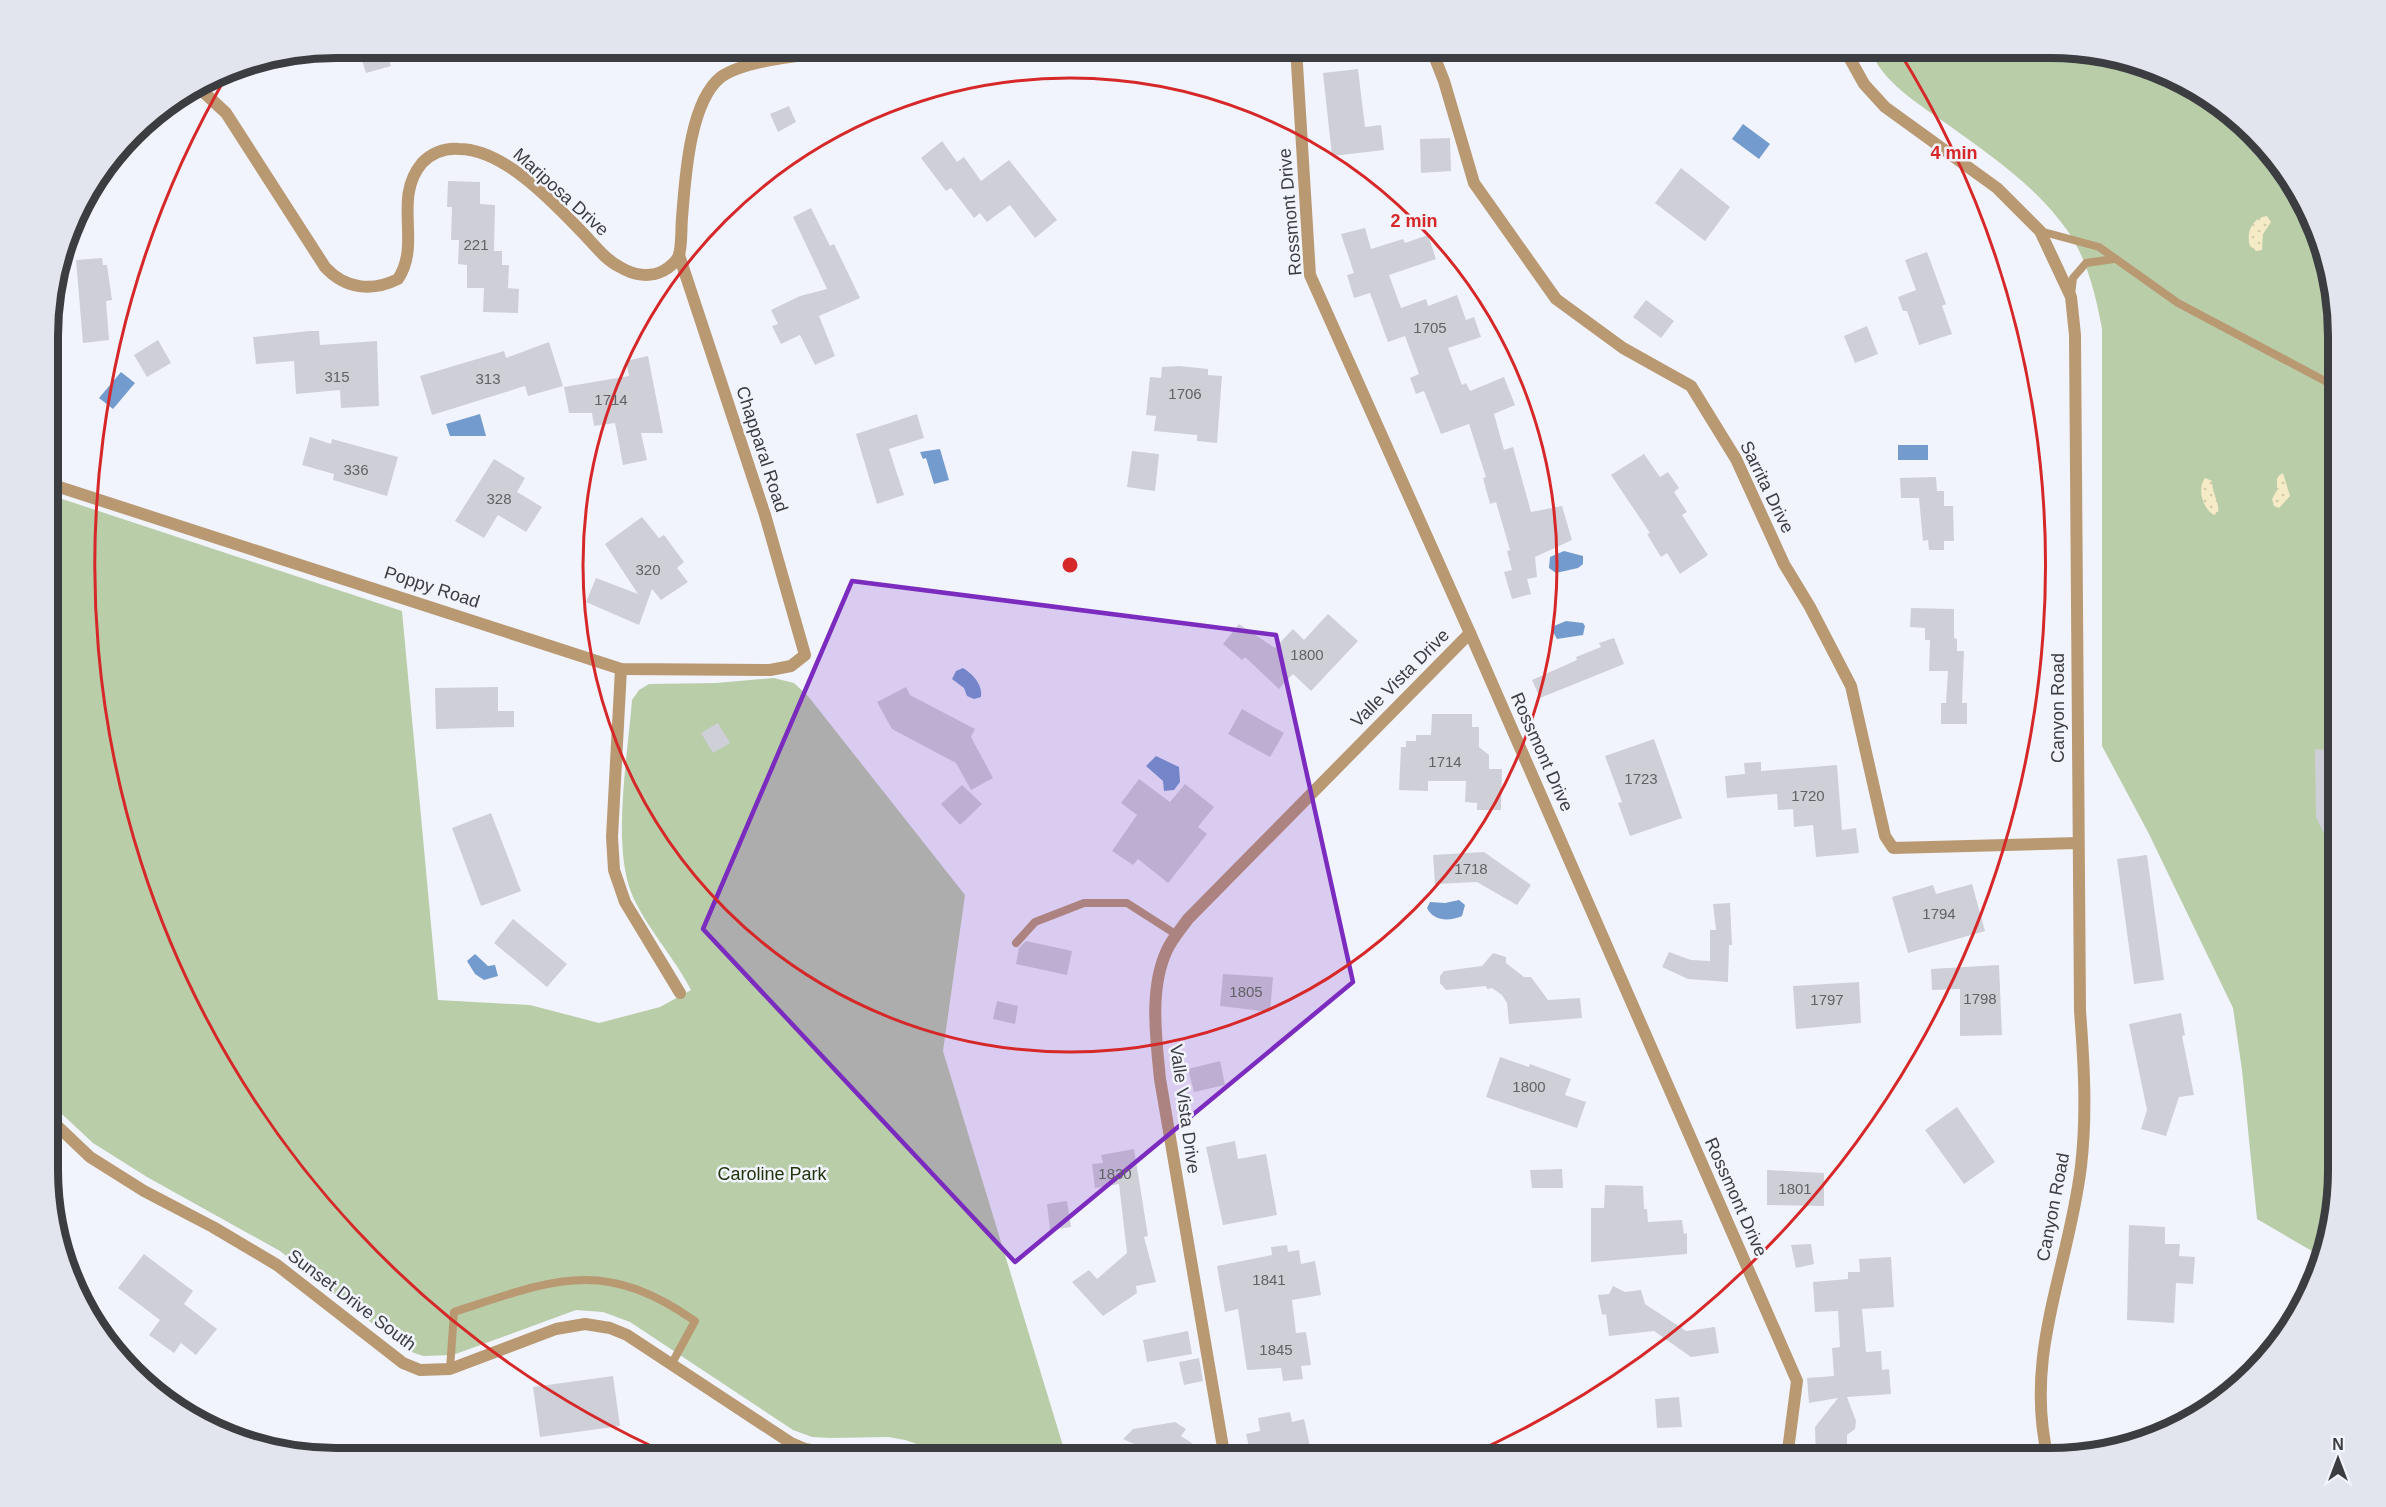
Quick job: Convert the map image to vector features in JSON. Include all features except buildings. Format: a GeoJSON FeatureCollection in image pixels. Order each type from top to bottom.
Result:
{"type":"FeatureCollection","features":[{"type":"Feature","properties":{"kind":"street"},"geometry":{"type":"LineString","coordinates":[[679,255],[692,136],[702,102],[721,78],[757,63],[795,58]]}},
{"type":"Feature","properties":{"kind":"street","name":"Rossmont Drive"},"geometry":{"type":"LineString","coordinates":[[1297,58],[1310,275],[1470,633],[1797,1381],[1788,1448]]}},
{"type":"Feature","properties":{"kind":"street","name":"Sarrita Drive"},"geometry":{"type":"LineString","coordinates":[[1435,58],[1474,183],[1556,298],[1623,348],[1691,386],[1736,459],[1784,564],[1810,607],[1851,686],[1885,836],[1893,848],[2078,843]]}},
{"type":"Feature","properties":{"kind":"street","name":"Canyon Road"},"geometry":{"type":"LineString","coordinates":[[1850,58],[1864,84],[1885,107],[1997,188],[2040,231],[2071,297],[2075,335],[2080,1011],[2086,1083],[2081,1167],[2041,1361],[2039,1398],[2046,1448]]}},
{"type":"Feature","properties":{"kind":"street","name":"Mariposa Drive"},"geometry":{"type":"LineString","coordinates":[[204,92],[226,113],[296,224],[325,267],[339,282],[365,286],[398,279],[408,258],[406,196],[413,178],[423,162],[449,148],[471,149],[507,166],[621,268],[635,274],[650,275],[664,270],[679,255]]}},
{"type":"Feature","properties":{"kind":"street","name":"Chapparal Road"},"geometry":{"type":"LineString","coordinates":[[679,255],[765,514],[806,655]]}},
{"type":"Feature","properties":{"kind":"street","name":"Poppy Road"},"geometry":{"type":"LineString","coordinates":[[58,487],[621,669],[727,672],[770,670],[791,666],[806,655]]}},
{"type":"Feature","properties":{"kind":"street","name":"Valle Vista Drive"},"geometry":{"type":"LineString","coordinates":[[1223,1448],[1160,1079],[1157,992],[1167,949],[1188,919],[1470,633]]}},
{"type":"Feature","properties":{"kind":"street"},"geometry":{"type":"LineString","coordinates":[[621,669],[612,837],[614,870],[625,902],[680,993]]}},
{"type":"Feature","properties":{"kind":"street","name":"Sunset Drive South"},"geometry":{"type":"LineString","coordinates":[[58,1127],[90,1157],[144,1191],[213,1227],[277,1265],[403,1363],[420,1370],[450,1369],[556,1329],[585,1324],[610,1328],[627,1335],[791,1443],[804,1448]]}},
{"type":"Feature","properties":{"kind":"lane"},"geometry":{"type":"LineString","coordinates":[[2040,231],[2069,241],[2099,247],[2178,303],[2328,384]]}},
{"type":"Feature","properties":{"kind":"lane"},"geometry":{"type":"LineString","coordinates":[[2071,297],[2073,278],[2086,263],[2114,259]]}},
{"type":"Feature","properties":{"kind":"lane"},"geometry":{"type":"LineString","coordinates":[[1016,943],[1035,922],[1084,903],[1127,903],[1177,934]]}},
{"type":"Feature","properties":{"kind":"lane"},"geometry":{"type":"LineString","coordinates":[[450,1369],[454,1312],[531,1286],[560,1280],[589,1279],[639,1289],[666,1301],[695,1321],[671,1365]]}},
{"type":"Feature","properties":{"kind":"highlighted area"},"geometry":{"type":"Polygon","coordinates":[[[852,581],[1276,635],[1353,982],[1015,1262],[703,929],[852,581]]]}},
{"type":"Feature","properties":{"kind":"green space"},"geometry":{"type":"Polygon","coordinates":[[[1874,58],[2068,59],[2121,68],[2156,80],[2204,105],[2233,127],[2259,153],[2281,182],[2299,214],[2313,247],[2322,282],[2328,336],[2328,1170],[2325,1207],[2315,1253],[2257,1219],[2242,1070],[2233,1008],[2148,832],[2102,746],[2102,329],[2094,291],[2085,265],[2067,230],[2027,185],[1902,91],[1882,71],[1874,58]]]}},
{"type":"Feature","properties":{"kind":"green space","name":"Caroline Park"},"geometry":{"type":"Polygon","coordinates":[[[58,498],[402,611],[438,1000],[530,1005],[599,1023],[660,1007],[691,990],[637,904],[625,872],[623,798],[632,700],[639,690],[649,684],[716,683],[774,678],[794,683],[808,696],[965,895],[943,1051],[1064,1448],[925,1448],[905,1440],[888,1437],[812,1437],[793,1430],[630,1322],[603,1312],[576,1310],[453,1355],[423,1356],[406,1350],[280,1251],[147,1177],[93,1143],[58,1110],[58,498]]]}},
{"type":"Feature","properties":{"kind":"sand"},"geometry":{"type":"Polygon","coordinates":[[[2267,216],[2271,222],[2263,234],[2262,250],[2256,251],[2250,246],[2249,241],[2251,226],[2257,220],[2267,216]]]}},
{"type":"Feature","properties":{"kind":"sand"},"geometry":{"type":"Polygon","coordinates":[[[2283,473],[2290,496],[2279,508],[2274,506],[2272,499],[2277,490],[2277,477],[2283,473]]]}},
{"type":"Feature","properties":{"kind":"sand"},"geometry":{"type":"Polygon","coordinates":[[[2205,478],[2212,481],[2218,505],[2218,512],[2214,515],[2206,508],[2202,498],[2201,487],[2205,478]]]}},
{"type":"Feature","properties":{"kind":"water"},"geometry":{"type":"Polygon","coordinates":[[[1743,124],[1770,144],[1759,159],[1732,139],[1743,124]]]}},
{"type":"Feature","properties":{"kind":"water"},"geometry":{"type":"Polygon","coordinates":[[[121,372],[135,383],[113,409],[99,398],[121,372]]]}},
{"type":"Feature","properties":{"kind":"water"},"geometry":{"type":"Polygon","coordinates":[[[480,414],[486,436],[450,436],[446,424],[480,414]]]}},
{"type":"Feature","properties":{"kind":"water"},"geometry":{"type":"Polygon","coordinates":[[[1898,445],[1928,445],[1928,460],[1898,460],[1898,445]]]}},
{"type":"Feature","properties":{"kind":"water"},"geometry":{"type":"Polygon","coordinates":[[[940,449],[949,480],[934,484],[926,458],[923,459],[920,452],[940,449]]]}},
{"type":"Feature","properties":{"kind":"water"},"geometry":{"type":"Polygon","coordinates":[[[1564,551],[1583,556],[1583,564],[1578,568],[1556,573],[1549,568],[1550,557],[1564,551]]]}},
{"type":"Feature","properties":{"kind":"water"},"geometry":{"type":"Polygon","coordinates":[[[1566,621],[1583,623],[1585,626],[1583,635],[1557,639],[1552,630],[1554,626],[1566,621]]]}},
{"type":"Feature","properties":{"kind":"water"},"geometry":{"type":"Polygon","coordinates":[[[963,668],[976,680],[981,697],[974,699],[967,696],[964,688],[952,679],[956,671],[963,668]]]}},
{"type":"Feature","properties":{"kind":"water"},"geometry":{"type":"Polygon","coordinates":[[[1156,756],[1179,767],[1180,782],[1174,790],[1164,791],[1163,781],[1146,766],[1156,756]]]}},
{"type":"Feature","properties":{"kind":"water"},"geometry":{"type":"Polygon","coordinates":[[[1459,900],[1465,905],[1462,916],[1457,918],[1438,918],[1427,908],[1430,902],[1445,903],[1459,900]]]}},
{"type":"Feature","properties":{"kind":"water"},"geometry":{"type":"Polygon","coordinates":[[[475,954],[488,966],[495,965],[498,976],[484,980],[475,974],[467,961],[475,954]]]}}]}
